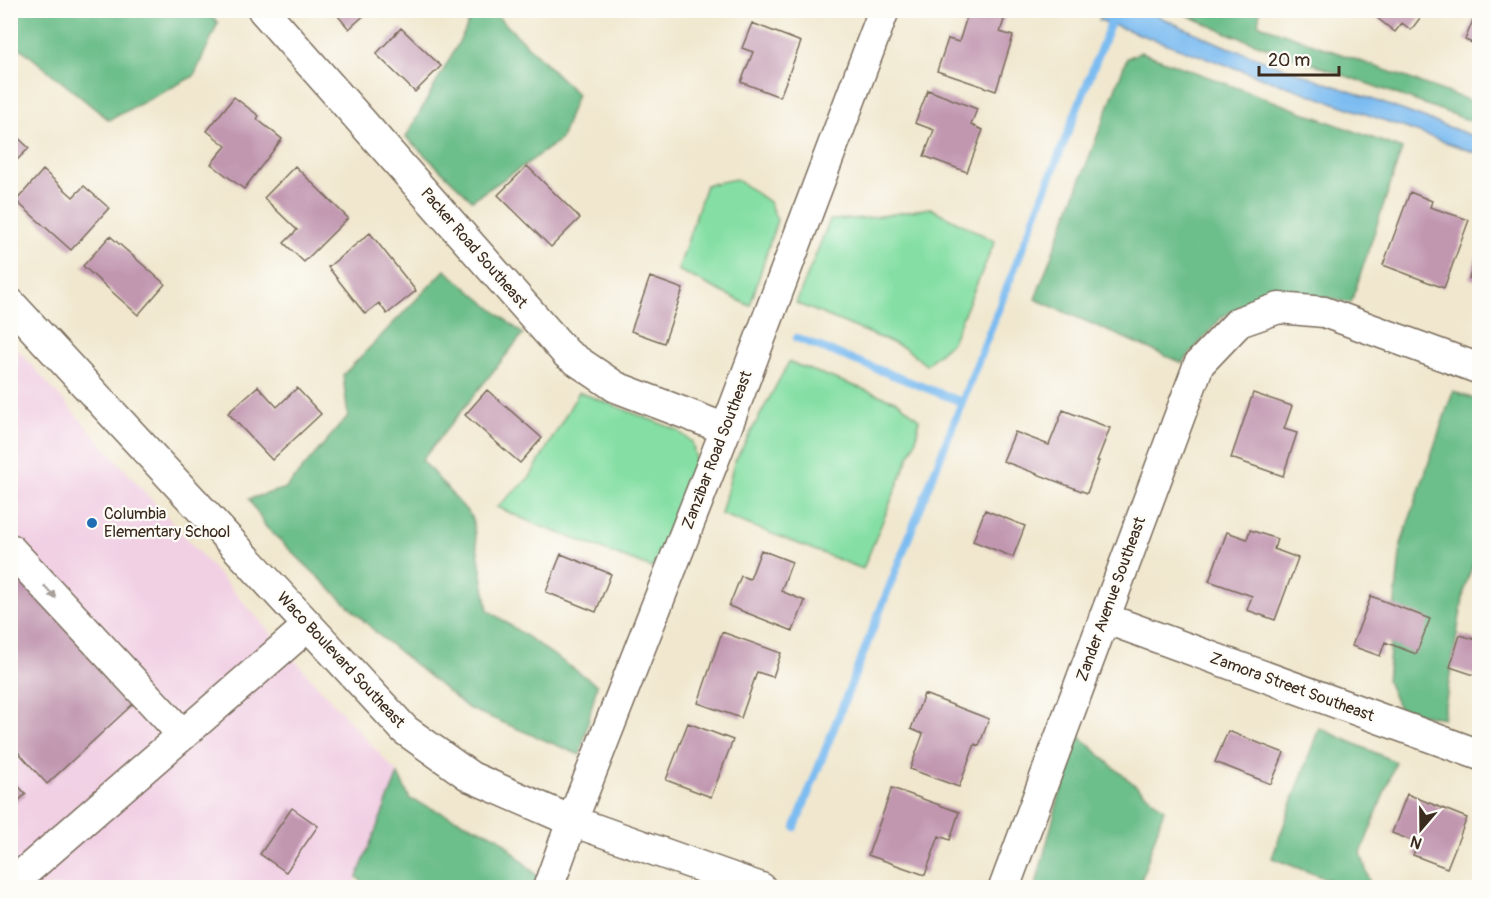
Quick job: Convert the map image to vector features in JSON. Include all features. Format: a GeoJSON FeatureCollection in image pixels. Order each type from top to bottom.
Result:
{"type":"FeatureCollection","features":[{"type":"Feature","properties":{"kind":"street","name":"Packer Road Southeast"},"geometry":{"type":"LineString","coordinates":[[263,10],[567,354],[616,387],[726,429]]}},
{"type":"Feature","properties":{"kind":"street","name":"Zanzibar Road Southeast"},"geometry":{"type":"LineString","coordinates":[[548,888],[572,821],[726,429],[884,10]]}},
{"type":"Feature","properties":{"kind":"street","name":"Waco Boulevard Southeast"},"geometry":{"type":"LineString","coordinates":[[12,308],[405,730],[471,777],[572,821],[761,888]]}},
{"type":"Feature","properties":{"kind":"street","name":"Zander Avenue Southeast"},"geometry":{"type":"LineString","coordinates":[[1004,888],[1199,364],[1239,322],[1279,308],[1324,312],[1479,369]]}},
{"type":"Feature","properties":{"kind":"street"},"geometry":{"type":"LineString","coordinates":[[10,549],[183,735]]}},
{"type":"Feature","properties":{"kind":"street","name":"Zamora Street Southeast"},"geometry":{"type":"LineString","coordinates":[[1104,618],[1479,755]]}},
{"type":"Feature","properties":{"kind":"street"},"geometry":{"type":"LineString","coordinates":[[25,872],[308,626]]}},
{"type":"Feature","properties":{"kind":"shaded area","name":"Columbia Elementary School"},"geometry":{"type":"Polygon","coordinates":[[[10,341],[398,774],[353,887],[11,887],[10,341]]]}},
{"type":"Feature","properties":{"kind":"green space"},"geometry":{"type":"Polygon","coordinates":[[[11,10],[206,11],[218,23],[194,76],[109,120],[14,43],[11,46],[11,10]]]}},
{"type":"Feature","properties":{"kind":"green space"},"geometry":{"type":"Polygon","coordinates":[[[473,11],[492,11],[577,94],[561,139],[472,200],[406,137],[465,31],[473,11]]]}},
{"type":"Feature","properties":{"kind":"green space"},"geometry":{"type":"Polygon","coordinates":[[[1178,11],[1260,11],[1258,24],[1479,104],[1479,124],[1227,33],[1178,11]]]}},
{"type":"Feature","properties":{"kind":"green space"},"geometry":{"type":"Polygon","coordinates":[[[1141,52],[1402,149],[1351,303],[1273,287],[1222,317],[1182,363],[1035,299],[1127,58],[1141,52]]]}},
{"type":"Feature","properties":{"kind":"green space"},"geometry":{"type":"Polygon","coordinates":[[[736,179],[769,202],[777,220],[750,306],[678,270],[706,185],[736,179]]]}},
{"type":"Feature","properties":{"kind":"green space"},"geometry":{"type":"Polygon","coordinates":[[[930,208],[995,241],[952,342],[926,365],[905,348],[796,303],[830,220],[868,218],[930,208]]]}},
{"type":"Feature","properties":{"kind":"green space"},"geometry":{"type":"Polygon","coordinates":[[[445,270],[523,334],[422,460],[472,517],[488,610],[597,685],[580,755],[468,708],[380,636],[266,527],[249,499],[286,488],[348,416],[343,375],[445,270]]]}},
{"type":"Feature","properties":{"kind":"green space"},"geometry":{"type":"Polygon","coordinates":[[[789,362],[898,402],[919,419],[916,440],[863,569],[721,514],[734,463],[789,362]]]}},
{"type":"Feature","properties":{"kind":"green space"},"geometry":{"type":"Polygon","coordinates":[[[1453,391],[1479,401],[1480,545],[1465,586],[1443,718],[1400,711],[1387,681],[1401,544],[1453,391]]]}},
{"type":"Feature","properties":{"kind":"green space"},"geometry":{"type":"Polygon","coordinates":[[[579,392],[677,430],[692,442],[698,470],[666,548],[652,568],[535,524],[497,507],[530,477],[579,392]]]}},
{"type":"Feature","properties":{"kind":"green space"},"geometry":{"type":"Polygon","coordinates":[[[1319,728],[1396,762],[1361,853],[1371,887],[1348,887],[1272,858],[1319,728]]]}},
{"type":"Feature","properties":{"kind":"green space"},"geometry":{"type":"Polygon","coordinates":[[[1076,733],[1164,809],[1139,887],[1035,888],[1076,733]]]}},
{"type":"Feature","properties":{"kind":"green space"},"geometry":{"type":"Polygon","coordinates":[[[398,774],[410,799],[498,837],[537,876],[533,888],[368,887],[357,877],[398,774]]]}},
{"type":"Feature","properties":{"kind":"water"},"geometry":{"type":"Polygon","coordinates":[[[1103,11],[1154,11],[1160,17],[1222,45],[1479,138],[1479,154],[1099,20],[1103,11]]]}},
{"type":"Feature","properties":{"kind":"building"},"geometry":{"type":"Polygon","coordinates":[[[333,10],[370,10],[349,29],[333,10]]]}},
{"type":"Feature","properties":{"kind":"building"},"geometry":{"type":"Polygon","coordinates":[[[969,10],[984,10],[1005,17],[1000,32],[1013,36],[996,91],[937,71],[948,39],[959,42],[969,10]]]}},
{"type":"Feature","properties":{"kind":"building"},"geometry":{"type":"Polygon","coordinates":[[[1367,10],[1426,10],[1411,30],[1402,23],[1395,32],[1367,10]]]}},
{"type":"Feature","properties":{"kind":"building"},"geometry":{"type":"Polygon","coordinates":[[[1477,10],[1480,10],[1480,46],[1465,40],[1477,10]]]}},
{"type":"Feature","properties":{"kind":"building"},"geometry":{"type":"Polygon","coordinates":[[[752,23],[801,42],[780,97],[741,82],[753,52],[742,48],[752,23]]]}},
{"type":"Feature","properties":{"kind":"building"},"geometry":{"type":"Polygon","coordinates":[[[401,28],[441,66],[415,92],[376,54],[401,28]]]}},
{"type":"Feature","properties":{"kind":"building"},"geometry":{"type":"Polygon","coordinates":[[[928,90],[977,109],[971,125],[983,130],[967,172],[924,156],[934,130],[915,123],[928,90]]]}},
{"type":"Feature","properties":{"kind":"building"},"geometry":{"type":"Polygon","coordinates":[[[234,97],[259,116],[257,119],[282,139],[244,189],[211,164],[226,146],[207,131],[234,97]]]}},
{"type":"Feature","properties":{"kind":"building"},"geometry":{"type":"Polygon","coordinates":[[[10,130],[29,148],[10,167],[10,130]]]}},
{"type":"Feature","properties":{"kind":"building"},"geometry":{"type":"Polygon","coordinates":[[[295,166],[348,218],[304,262],[284,243],[297,230],[264,198],[295,166]]]}},
{"type":"Feature","properties":{"kind":"building"},"geometry":{"type":"Polygon","coordinates":[[[527,166],[580,218],[551,247],[498,195],[527,166]]]}},
{"type":"Feature","properties":{"kind":"building"},"geometry":{"type":"Polygon","coordinates":[[[43,170],[73,197],[84,186],[109,208],[71,250],[16,201],[43,170]]]}},
{"type":"Feature","properties":{"kind":"building"},"geometry":{"type":"Polygon","coordinates":[[[1410,192],[1432,201],[1430,207],[1469,220],[1444,288],[1383,265],[1410,192]]]}},
{"type":"Feature","properties":{"kind":"building"},"geometry":{"type":"Polygon","coordinates":[[[370,233],[416,291],[387,314],[379,303],[365,314],[328,267],[370,233]]]}},
{"type":"Feature","properties":{"kind":"building"},"geometry":{"type":"Polygon","coordinates":[[[110,236],[165,284],[138,315],[83,266],[110,236]]]}},
{"type":"Feature","properties":{"kind":"building"},"geometry":{"type":"Polygon","coordinates":[[[1480,250],[1480,282],[1469,278],[1480,250]]]}},
{"type":"Feature","properties":{"kind":"building"},"geometry":{"type":"Polygon","coordinates":[[[650,277],[683,289],[664,343],[631,331],[650,277]]]}},
{"type":"Feature","properties":{"kind":"building"},"geometry":{"type":"Polygon","coordinates":[[[258,386],[277,407],[297,388],[321,414],[272,460],[228,413],[258,386]]]}},
{"type":"Feature","properties":{"kind":"building"},"geometry":{"type":"Polygon","coordinates":[[[487,390],[542,438],[520,463],[465,415],[487,390]]]}},
{"type":"Feature","properties":{"kind":"building"},"geometry":{"type":"Polygon","coordinates":[[[1253,393],[1292,406],[1284,429],[1297,433],[1283,476],[1231,458],[1253,393]]]}},
{"type":"Feature","properties":{"kind":"building"},"geometry":{"type":"Polygon","coordinates":[[[1063,410],[1110,428],[1087,493],[1003,461],[1015,432],[1049,445],[1063,410]]]}},
{"type":"Feature","properties":{"kind":"building"},"geometry":{"type":"Polygon","coordinates":[[[985,510],[1025,526],[1013,557],[973,541],[985,510]]]}},
{"type":"Feature","properties":{"kind":"building"},"geometry":{"type":"Polygon","coordinates":[[[1250,530],[1277,539],[1274,549],[1298,558],[1275,620],[1247,610],[1252,596],[1209,581],[1227,532],[1247,539],[1250,530]]]}},
{"type":"Feature","properties":{"kind":"building"},"geometry":{"type":"Polygon","coordinates":[[[761,550],[792,562],[781,591],[805,601],[793,631],[729,606],[741,576],[750,579],[761,550]]]}},
{"type":"Feature","properties":{"kind":"building"},"geometry":{"type":"Polygon","coordinates":[[[561,554],[611,574],[596,612],[546,592],[561,554]]]}},
{"type":"Feature","properties":{"kind":"building"},"geometry":{"type":"Polygon","coordinates":[[[10,565],[134,703],[47,784],[10,743],[10,565]]]}},
{"type":"Feature","properties":{"kind":"building"},"geometry":{"type":"Polygon","coordinates":[[[1371,596],[1430,619],[1416,654],[1385,642],[1380,656],[1352,646],[1371,596]]]}},
{"type":"Feature","properties":{"kind":"building"},"geometry":{"type":"Polygon","coordinates":[[[722,632],[781,653],[773,677],[757,672],[741,718],[698,703],[722,632]]]}},
{"type":"Feature","properties":{"kind":"building"},"geometry":{"type":"Polygon","coordinates":[[[1460,635],[1480,641],[1480,677],[1450,667],[1460,635]]]}},
{"type":"Feature","properties":{"kind":"building"},"geometry":{"type":"Polygon","coordinates":[[[924,694],[989,719],[979,746],[975,744],[959,787],[910,769],[923,734],[911,729],[924,694]]]}},
{"type":"Feature","properties":{"kind":"building"},"geometry":{"type":"Polygon","coordinates":[[[688,723],[733,740],[711,797],[666,780],[688,723]]]}},
{"type":"Feature","properties":{"kind":"building"},"geometry":{"type":"Polygon","coordinates":[[[1228,731],[1284,753],[1271,784],[1215,762],[1228,731]]]}},
{"type":"Feature","properties":{"kind":"building"},"geometry":{"type":"Polygon","coordinates":[[[10,778],[26,794],[10,808],[10,778]]]}},
{"type":"Feature","properties":{"kind":"building"},"geometry":{"type":"Polygon","coordinates":[[[892,788],[959,812],[950,840],[939,836],[925,875],[868,855],[892,788]]]}},
{"type":"Feature","properties":{"kind":"building"},"geometry":{"type":"Polygon","coordinates":[[[1407,794],[1467,818],[1447,868],[1413,855],[1418,843],[1392,833],[1407,794]]]}},
{"type":"Feature","properties":{"kind":"building"},"geometry":{"type":"Polygon","coordinates":[[[292,808],[318,826],[286,872],[260,854],[292,808]]]}},
{"type":"Feature","properties":{"kind":"waterway"},"geometry":{"type":"LineString","coordinates":[[795,827],[1114,15]]}},
{"type":"Feature","properties":{"kind":"waterway"},"geometry":{"type":"LineString","coordinates":[[797,338],[962,402]]}},
{"type":"Feature","properties":{"kind":"place","name":"Columbia Elementary School"},"geometry":{"type":"Point","coordinates":[92,523]}}]}
